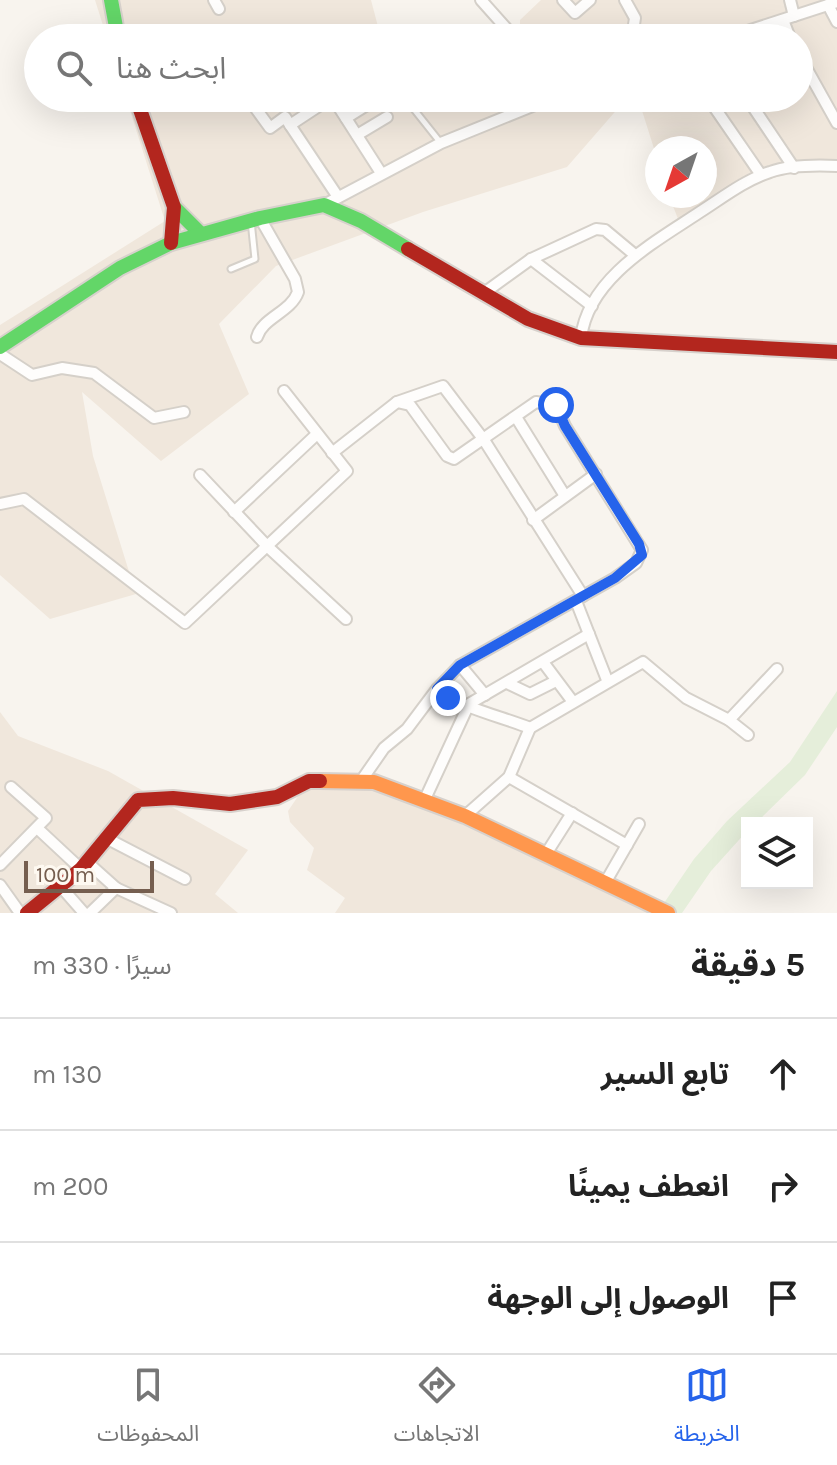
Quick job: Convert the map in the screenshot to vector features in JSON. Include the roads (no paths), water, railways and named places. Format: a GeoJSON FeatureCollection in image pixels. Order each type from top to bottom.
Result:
{"type":"FeatureCollection","features":[{"type":"Feature","properties":{"kind":"main road"},"geometry":{"type":"LineString","coordinates":[[111,0],[115,24]]}},
{"type":"Feature","properties":{"kind":"main road"},"geometry":{"type":"LineString","coordinates":[[141,112],[174,207],[171,243]]}},
{"type":"Feature","properties":{"kind":"main road"},"geometry":{"type":"LineString","coordinates":[[0,347],[120,268],[171,243],[256,219],[324,205],[361,221],[528,319],[581,338],[837,352]]}},
{"type":"Feature","properties":{"kind":"main road"},"geometry":{"type":"LineString","coordinates":[[174,207],[201,234]]}},
{"type":"Feature","properties":{"kind":"main road"},"geometry":{"type":"LineString","coordinates":[[27,913],[62,888],[84,866],[133,803],[146,798],[230,804],[277,797],[309,781],[361,781],[374,782],[425,799],[465,816],[668,913]]}},
{"type":"Feature","properties":{"kind":"street"},"geometry":{"type":"LineString","coordinates":[[481,0],[502,24]]}},
{"type":"Feature","properties":{"kind":"street"},"geometry":{"type":"LineString","coordinates":[[563,0],[575,13],[590,0]]}},
{"type":"Feature","properties":{"kind":"street"},"geometry":{"type":"LineString","coordinates":[[625,0],[635,18],[634,24]]}},
{"type":"Feature","properties":{"kind":"street"},"geometry":{"type":"LineString","coordinates":[[789,24],[790,0]]}},
{"type":"Feature","properties":{"kind":"street"},"geometry":{"type":"LineString","coordinates":[[769,24],[833,4],[837,22]]}},
{"type":"Feature","properties":{"kind":"street"},"geometry":{"type":"LineString","coordinates":[[813,80],[837,123]]}},
{"type":"Feature","properties":{"kind":"street"},"geometry":{"type":"LineString","coordinates":[[258,112],[270,128],[285,117],[338,197]]}},
{"type":"Feature","properties":{"kind":"street"},"geometry":{"type":"LineString","coordinates":[[290,125],[310,112]]}},
{"type":"Feature","properties":{"kind":"street"},"geometry":{"type":"LineString","coordinates":[[342,112],[381,173]]}},
{"type":"Feature","properties":{"kind":"street"},"geometry":{"type":"LineString","coordinates":[[346,118],[356,112]]}},
{"type":"Feature","properties":{"kind":"street"},"geometry":{"type":"LineString","coordinates":[[324,205],[441,143],[517,112]]}},
{"type":"Feature","properties":{"kind":"street"},"geometry":{"type":"LineString","coordinates":[[718,112],[761,175]]}},
{"type":"Feature","properties":{"kind":"street"},"geometry":{"type":"LineString","coordinates":[[756,112],[794,168]]}},
{"type":"Feature","properties":{"kind":"street"},"geometry":{"type":"LineString","coordinates":[[357,135],[387,117]]}},
{"type":"Feature","properties":{"kind":"street"},"geometry":{"type":"LineString","coordinates":[[581,338],[583,320],[592,306],[635,255],[761,175],[794,168],[837,166]]}},
{"type":"Feature","properties":{"kind":"street"},"geometry":{"type":"LineString","coordinates":[[256,219],[295,279],[298,292],[290,306],[259,330],[257,337]]}},
{"type":"Feature","properties":{"kind":"street"},"geometry":{"type":"LineString","coordinates":[[484,293],[531,259],[601,228],[635,255]]}},
{"type":"Feature","properties":{"kind":"street"},"geometry":{"type":"LineString","coordinates":[[531,259],[592,306]]}},
{"type":"Feature","properties":{"kind":"street"},"geometry":{"type":"LineString","coordinates":[[0,354],[32,375],[62,368],[94,373],[154,418],[184,412]]}},
{"type":"Feature","properties":{"kind":"street"},"geometry":{"type":"LineString","coordinates":[[332,453],[397,402],[443,386],[484,440],[579,598],[607,680]]}},
{"type":"Feature","properties":{"kind":"street"},"geometry":{"type":"LineString","coordinates":[[0,504],[24,499],[185,623],[347,471],[284,391]]}},
{"type":"Feature","properties":{"kind":"street"},"geometry":{"type":"LineString","coordinates":[[361,781],[384,748],[407,729],[437,689],[460,665],[636,563],[642,550],[565,426],[556,405],[536,402],[458,457],[447,456],[410,405],[397,402]]}},
{"type":"Feature","properties":{"kind":"street"},"geometry":{"type":"LineString","coordinates":[[516,417],[565,496]]}},
{"type":"Feature","properties":{"kind":"street"},"geometry":{"type":"LineString","coordinates":[[234,512],[317,434]]}},
{"type":"Feature","properties":{"kind":"street"},"geometry":{"type":"LineString","coordinates":[[533,520],[596,474]]}},
{"type":"Feature","properties":{"kind":"street"},"geometry":{"type":"LineString","coordinates":[[200,475],[268,547],[346,619]]}},
{"type":"Feature","properties":{"kind":"street"},"geometry":{"type":"LineString","coordinates":[[425,799],[469,704],[589,634]]}},
{"type":"Feature","properties":{"kind":"street"},"geometry":{"type":"LineString","coordinates":[[543,662],[573,702]]}},
{"type":"Feature","properties":{"kind":"street"},"geometry":{"type":"LineString","coordinates":[[465,816],[509,777],[530,728],[607,680],[645,662],[686,698],[729,720],[748,735]]}},
{"type":"Feature","properties":{"kind":"street"},"geometry":{"type":"LineString","coordinates":[[460,665],[485,695]]}},
{"type":"Feature","properties":{"kind":"street"},"geometry":{"type":"LineString","coordinates":[[729,720],[777,669]]}},
{"type":"Feature","properties":{"kind":"street"},"geometry":{"type":"LineString","coordinates":[[507,683],[530,694],[556,681]]}},
{"type":"Feature","properties":{"kind":"street"},"geometry":{"type":"LineString","coordinates":[[437,689],[453,701],[469,704],[530,728]]}},
{"type":"Feature","properties":{"kind":"street"},"geometry":{"type":"LineString","coordinates":[[509,777],[627,845]]}},
{"type":"Feature","properties":{"kind":"street"},"geometry":{"type":"LineString","coordinates":[[0,865],[46,817],[11,787]]}},
{"type":"Feature","properties":{"kind":"street"},"geometry":{"type":"LineString","coordinates":[[546,854],[572,813]]}},
{"type":"Feature","properties":{"kind":"street"},"geometry":{"type":"LineString","coordinates":[[605,883],[639,824]]}},
{"type":"Feature","properties":{"kind":"street"},"geometry":{"type":"LineString","coordinates":[[37,828],[116,888],[171,913]]}},
{"type":"Feature","properties":{"kind":"street"},"geometry":{"type":"LineString","coordinates":[[106,838],[185,879]]}},
{"type":"Feature","properties":{"kind":"street"},"geometry":{"type":"LineString","coordinates":[[62,888],[84,913]]}},
{"type":"Feature","properties":{"kind":"street"},"geometry":{"type":"LineString","coordinates":[[90,913],[116,888]]}},
{"type":"Feature","properties":{"kind":"street"},"geometry":{"type":"LineString","coordinates":[[1,889],[20,913]]}},
{"type":"Feature","properties":{"kind":"lane"},"geometry":{"type":"LineString","coordinates":[[416,112],[441,143]]}},
{"type":"Feature","properties":{"kind":"lane"},"geometry":{"type":"LineString","coordinates":[[231,269],[255,259],[256,219]]}}]}
